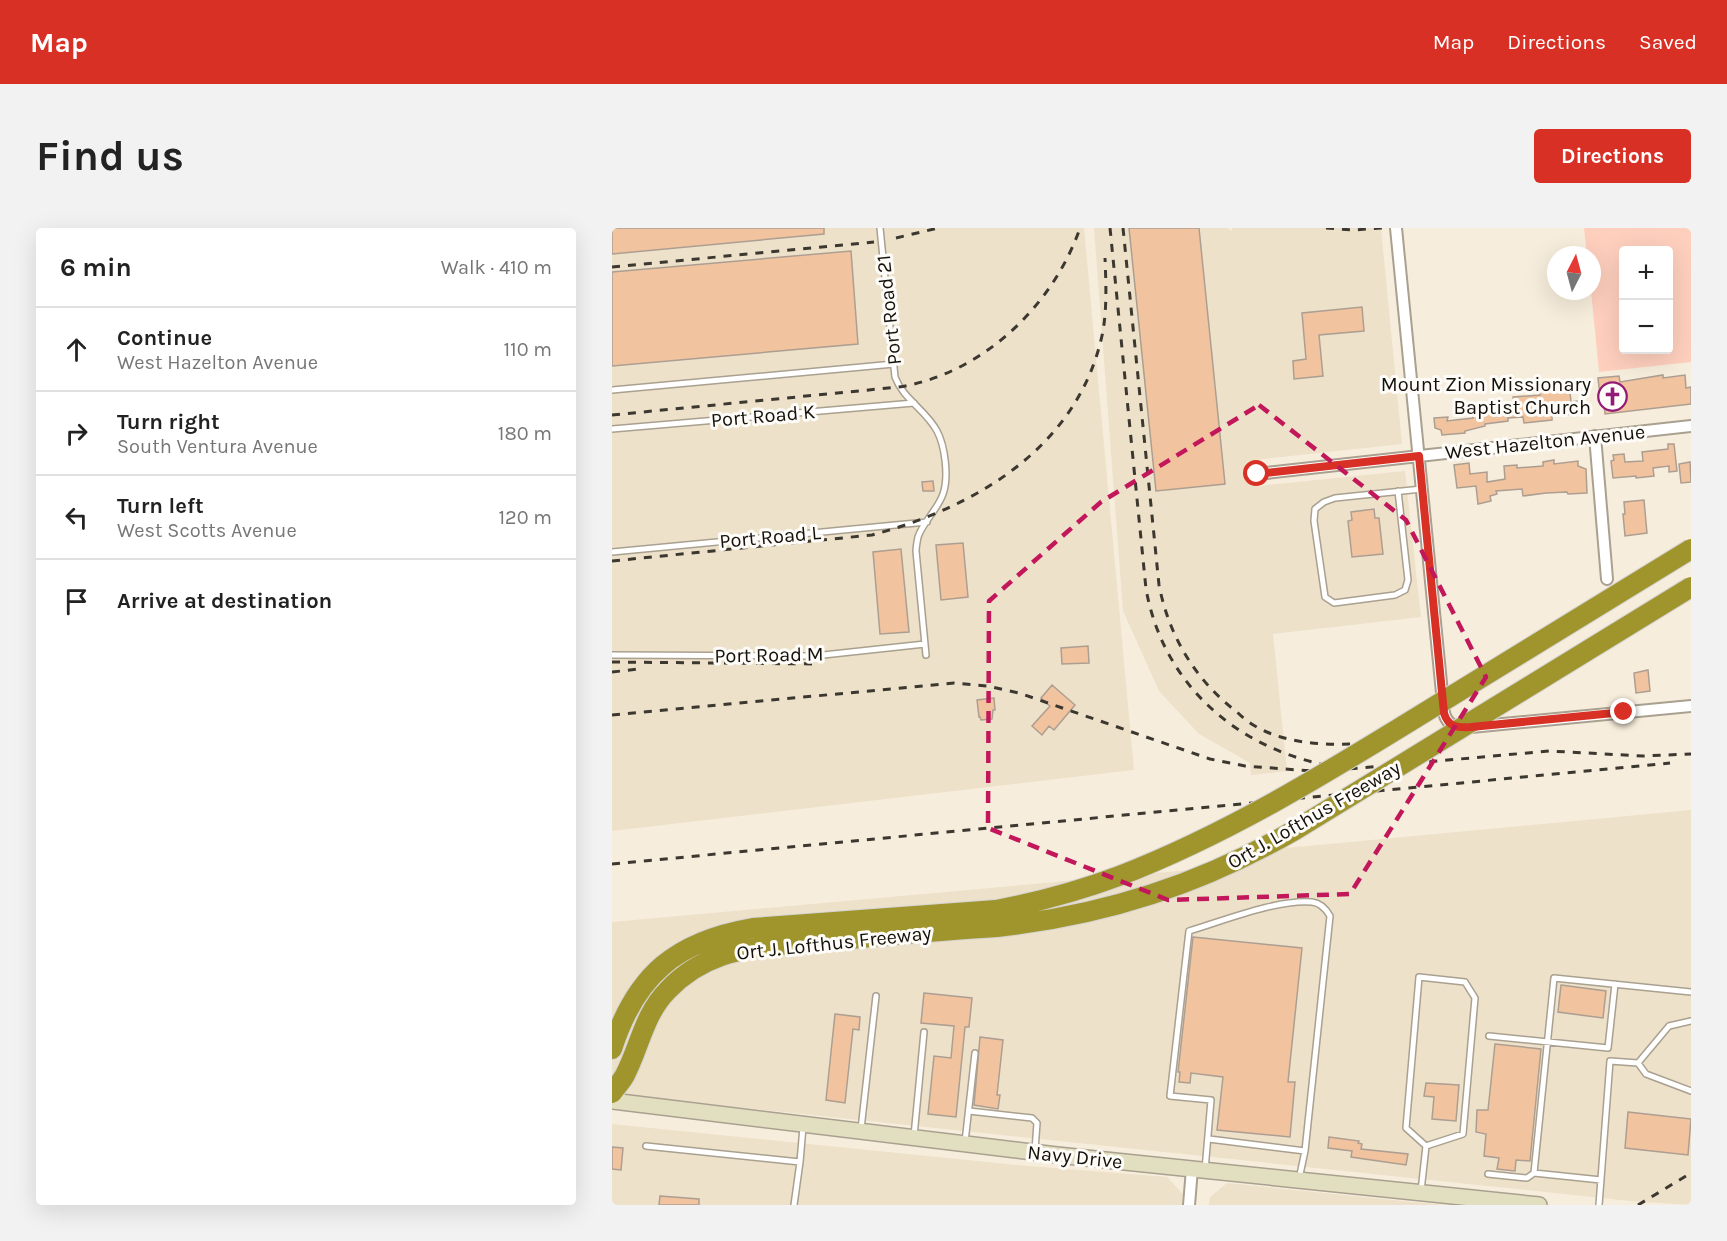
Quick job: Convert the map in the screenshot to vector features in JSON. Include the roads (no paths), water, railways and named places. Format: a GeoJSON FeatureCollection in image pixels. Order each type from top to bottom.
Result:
{"type":"FeatureCollection","features":[{"type":"Feature","properties":{"kind":"highway","name":"Ort J. Lofthus Freeway"},"geometry":{"type":"LineString","coordinates":[[612,1093],[625,1075],[639,1037],[656,1004],[680,978],[706,962],[722,955],[759,948],[997,918],[1118,876],[1240,821],[1342,764],[1691,549]]}},
{"type":"Feature","properties":{"kind":"highway","name":"Ort J. Lofthus Freeway"},"geometry":{"type":"LineString","coordinates":[[612,1049],[616,1035],[634,999],[650,977],[669,959],[689,947],[729,932],[765,927],[932,916],[1060,919],[1121,905],[1181,885],[1239,860],[1295,830],[1691,587]]}},
{"type":"Feature","properties":{"kind":"street"},"geometry":{"type":"LineString","coordinates":[[1396,228],[1444,713],[1448,723],[1455,727],[1483,726],[1691,706]]}},
{"type":"Feature","properties":{"kind":"street","name":"West Hazelton Avenue"},"geometry":{"type":"LineString","coordinates":[[1257,474],[1691,426]]}},
{"type":"Feature","properties":{"kind":"street"},"geometry":{"type":"LineString","coordinates":[[1595,436],[1607,579]]}},
{"type":"Feature","properties":{"kind":"street","name":"Navy Drive"},"geometry":{"type":"LineString","coordinates":[[612,1101],[1034,1152],[1421,1193],[1474,1202],[1539,1205]]}},
{"type":"Feature","properties":{"kind":"street"},"geometry":{"type":"LineString","coordinates":[[1189,1205],[1199,1170]]}},
{"type":"Feature","properties":{"kind":"lane","name":"Port Road 21"},"geometry":{"type":"LineString","coordinates":[[880,228],[896,377],[899,387],[925,412],[937,430],[945,449],[944,493],[918,536],[915,551],[927,655]]}},
{"type":"Feature","properties":{"kind":"lane"},"geometry":{"type":"LineString","coordinates":[[612,390],[894,364]]}},
{"type":"Feature","properties":{"kind":"lane","name":"Port Road K"},"geometry":{"type":"LineString","coordinates":[[612,429],[914,403]]}},
{"type":"Feature","properties":{"kind":"lane"},"geometry":{"type":"LineString","coordinates":[[1398,492],[1408,580],[1405,590],[1395,595],[1334,603],[1326,597],[1314,521],[1315,509],[1335,498],[1422,489]]}},
{"type":"Feature","properties":{"kind":"lane","name":"Port Road L"},"geometry":{"type":"LineString","coordinates":[[612,552],[927,522]]}},
{"type":"Feature","properties":{"kind":"lane","name":"Port Road M"},"geometry":{"type":"LineString","coordinates":[[612,655],[814,656],[925,644]]}},
{"type":"Feature","properties":{"kind":"lane"},"geometry":{"type":"LineString","coordinates":[[1199,1170],[1208,1150],[1211,1100],[1170,1095],[1188,932],[1276,905],[1312,902],[1320,904],[1330,916],[1305,1151],[1299,1180]]}},
{"type":"Feature","properties":{"kind":"lane"},"geometry":{"type":"LineString","coordinates":[[1419,977],[1465,982],[1474,998],[1463,1134],[1426,1146],[1406,1128],[1419,977]]}},
{"type":"Feature","properties":{"kind":"lane"},"geometry":{"type":"LineString","coordinates":[[1534,1173],[1554,978],[1691,992]]}},
{"type":"Feature","properties":{"kind":"lane"},"geometry":{"type":"LineString","coordinates":[[1489,1036],[1608,1048],[1615,984]]}},
{"type":"Feature","properties":{"kind":"lane"},"geometry":{"type":"LineString","coordinates":[[861,1131],[876,996]]}},
{"type":"Feature","properties":{"kind":"lane"},"geometry":{"type":"LineString","coordinates":[[1638,1063],[1669,1026],[1691,1021]]}},
{"type":"Feature","properties":{"kind":"lane"},"geometry":{"type":"LineString","coordinates":[[913,1137],[924,1032]]}},
{"type":"Feature","properties":{"kind":"lane"},"geometry":{"type":"LineString","coordinates":[[965,1144],[975,1053]]}},
{"type":"Feature","properties":{"kind":"lane"},"geometry":{"type":"LineString","coordinates":[[1599,1205],[1610,1061],[1638,1063],[1646,1074],[1691,1091]]}},
{"type":"Feature","properties":{"kind":"lane"},"geometry":{"type":"LineString","coordinates":[[969,1112],[1032,1118],[1037,1123],[1034,1152]]}},
{"type":"Feature","properties":{"kind":"lane"},"geometry":{"type":"LineString","coordinates":[[795,1205],[803,1123]]}},
{"type":"Feature","properties":{"kind":"lane"},"geometry":{"type":"LineString","coordinates":[[1209,1139],[1305,1151]]}},
{"type":"Feature","properties":{"kind":"lane"},"geometry":{"type":"LineString","coordinates":[[646,1146],[800,1162]]}},
{"type":"Feature","properties":{"kind":"lane"},"geometry":{"type":"LineString","coordinates":[[1421,1193],[1426,1146]]}},
{"type":"Feature","properties":{"kind":"lane"},"geometry":{"type":"LineString","coordinates":[[1488,1174],[1527,1178],[1534,1173],[1601,1180]]}},
{"type":"Feature","properties":{"kind":"railway"},"geometry":{"type":"LineString","coordinates":[[896,238],[938,228]]}},
{"type":"Feature","properties":{"kind":"railway"},"geometry":{"type":"LineString","coordinates":[[612,415],[899,387],[930,380],[986,352],[1033,309],[1052,284],[1068,257],[1080,228]]}},
{"type":"Feature","properties":{"kind":"railway"},"geometry":{"type":"LineString","coordinates":[[1110,228],[1146,589],[1155,623],[1168,653],[1186,681],[1208,705],[1233,726],[1261,743],[1292,756],[1325,765]]}},
{"type":"Feature","properties":{"kind":"railway"},"geometry":{"type":"LineString","coordinates":[[1123,228],[1159,585],[1177,639],[1186,656],[1208,686],[1255,726],[1266,732],[1302,742],[1353,744]]}},
{"type":"Feature","properties":{"kind":"railway"},"geometry":{"type":"LineString","coordinates":[[1326,228],[1353,230],[1382,228]]}},
{"type":"Feature","properties":{"kind":"railway"},"geometry":{"type":"LineString","coordinates":[[612,267],[874,242]]}},
{"type":"Feature","properties":{"kind":"railway"},"geometry":{"type":"LineString","coordinates":[[612,561],[872,535],[911,523],[985,488],[1018,466],[1047,439],[1072,407],[1091,372],[1103,331],[1106,295],[1105,258]]}},
{"type":"Feature","properties":{"kind":"railway"},"geometry":{"type":"LineString","coordinates":[[612,662],[818,664]]}},
{"type":"Feature","properties":{"kind":"railway"},"geometry":{"type":"LineString","coordinates":[[612,672],[639,669]]}},
{"type":"Feature","properties":{"kind":"railway"},"geometry":{"type":"LineString","coordinates":[[612,715],[954,683],[987,686],[1019,693],[1210,759],[1245,766],[1312,771],[1337,770],[1549,751],[1643,756],[1691,754]]}},
{"type":"Feature","properties":{"kind":"railway"},"geometry":{"type":"LineString","coordinates":[[612,864],[1670,763]]}},
{"type":"Feature","properties":{"kind":"railway"},"geometry":{"type":"LineString","coordinates":[[1638,1205],[1691,1173]]}},
{"type":"Feature","properties":{"kind":"place","name":"Mount Zion Missionary Baptist Church"},"geometry":{"type":"Point","coordinates":[1612,396]}}]}
